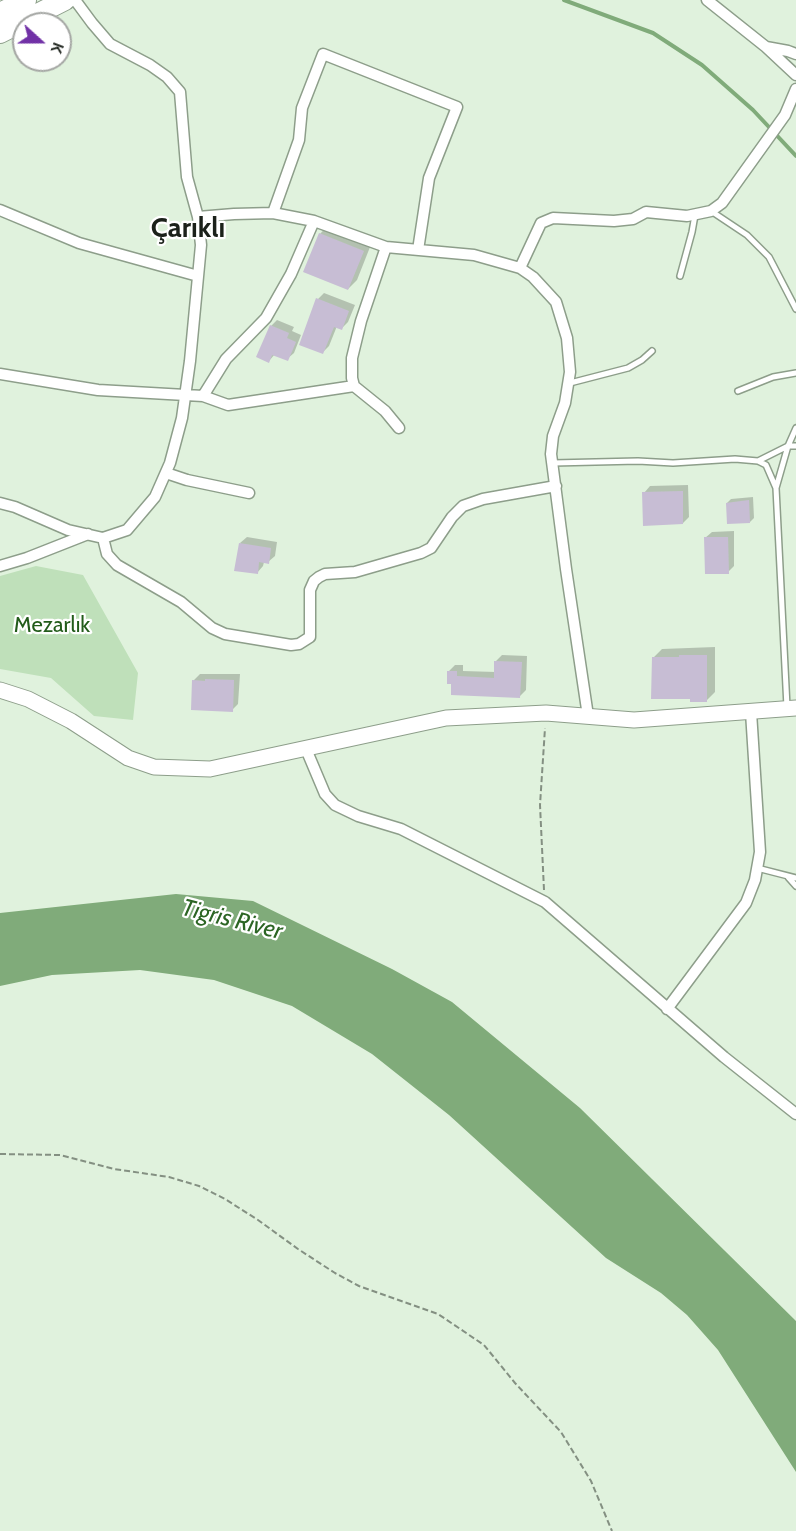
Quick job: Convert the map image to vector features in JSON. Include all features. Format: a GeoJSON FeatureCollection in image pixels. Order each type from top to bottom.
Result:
{"type":"FeatureCollection","features":[{"type":"Feature","properties":{"kind":"highway"},"geometry":{"type":"LineString","coordinates":[[0,13],[26,0]]}},
{"type":"Feature","properties":{"kind":"highway"},"geometry":{"type":"LineString","coordinates":[[0,33],[65,0]]}},
{"type":"Feature","properties":{"kind":"street"},"geometry":{"type":"LineString","coordinates":[[0,503],[15,507],[68,530],[103,537],[127,530],[155,497],[166,473],[182,418],[201,245],[198,218],[188,177],[180,92],[167,77],[150,65],[110,44],[75,0]]}},
{"type":"Feature","properties":{"kind":"street"},"geometry":{"type":"LineString","coordinates":[[707,0],[766,47],[796,75]]}},
{"type":"Feature","properties":{"kind":"street"},"geometry":{"type":"LineString","coordinates":[[766,47],[796,54]]}},
{"type":"Feature","properties":{"kind":"street"},"geometry":{"type":"LineString","coordinates":[[273,213],[299,141],[302,108],[323,54],[457,107],[429,178],[418,250]]}},
{"type":"Feature","properties":{"kind":"street"},"geometry":{"type":"LineString","coordinates":[[520,268],[541,223],[553,218],[614,221],[633,219],[646,212],[687,216],[711,211],[722,203],[785,115],[796,89]]}},
{"type":"Feature","properties":{"kind":"street"},"geometry":{"type":"LineString","coordinates":[[1,213],[79,243],[198,276]]}},
{"type":"Feature","properties":{"kind":"street"},"geometry":{"type":"LineString","coordinates":[[198,218],[273,213],[314,221],[386,247],[474,255],[520,268],[556,302],[567,338],[570,372],[565,403],[553,436],[553,463],[588,716]]}},
{"type":"Feature","properties":{"kind":"street"},"geometry":{"type":"LineString","coordinates":[[203,396],[226,359],[266,318],[291,274],[314,221]]}},
{"type":"Feature","properties":{"kind":"street"},"geometry":{"type":"LineString","coordinates":[[386,247],[361,321],[352,358],[354,386],[385,411],[399,428]]}},
{"type":"Feature","properties":{"kind":"street"},"geometry":{"type":"LineString","coordinates":[[0,374],[98,390],[203,396],[228,405],[354,386]]}},
{"type":"Feature","properties":{"kind":"street"},"geometry":{"type":"LineString","coordinates":[[166,473],[187,480],[249,493]]}},
{"type":"Feature","properties":{"kind":"street"},"geometry":{"type":"LineString","coordinates":[[103,537],[107,554],[117,565],[181,602],[212,628],[225,634],[291,645],[299,644],[309,637],[310,590],[319,576],[355,572],[421,553],[430,548],[452,517],[463,506],[483,499],[555,486]]}},
{"type":"Feature","properties":{"kind":"street"},"geometry":{"type":"LineString","coordinates":[[0,566],[88,534]]}},
{"type":"Feature","properties":{"kind":"street"},"geometry":{"type":"LineString","coordinates":[[0,690],[28,699],[70,721],[128,758],[154,767],[210,769],[446,718],[546,713],[634,720],[791,709]]}},
{"type":"Feature","properties":{"kind":"street"},"geometry":{"type":"LineString","coordinates":[[667,1009],[746,903],[755,880],[760,842],[751,712]]}},
{"type":"Feature","properties":{"kind":"street"},"geometry":{"type":"LineString","coordinates":[[306,749],[325,794],[335,805],[358,816],[401,829],[545,902],[667,1009],[796,1114]]}},
{"type":"Feature","properties":{"kind":"lane"},"geometry":{"type":"LineString","coordinates":[[711,211],[747,235],[769,257],[796,309]]}},
{"type":"Feature","properties":{"kind":"lane"},"geometry":{"type":"LineString","coordinates":[[680,276],[695,215]]}},
{"type":"Feature","properties":{"kind":"lane"},"geometry":{"type":"LineString","coordinates":[[568,383],[628,368],[652,351]]}},
{"type":"Feature","properties":{"kind":"lane"},"geometry":{"type":"LineString","coordinates":[[738,391],[772,377],[796,372]]}},
{"type":"Feature","properties":{"kind":"lane"},"geometry":{"type":"LineString","coordinates":[[776,488],[788,446],[796,428]]}},
{"type":"Feature","properties":{"kind":"lane"},"geometry":{"type":"LineString","coordinates":[[758,461],[788,446],[796,446]]}},
{"type":"Feature","properties":{"kind":"lane"},"geometry":{"type":"LineString","coordinates":[[553,463],[638,461],[673,463],[735,459],[758,461],[766,465],[776,488],[791,709]]}},
{"type":"Feature","properties":{"kind":"lane"},"geometry":{"type":"LineString","coordinates":[[758,868],[796,878]]}},
{"type":"Feature","properties":{"kind":"lane"},"geometry":{"type":"LineString","coordinates":[[788,877],[796,886]]}},
{"type":"Feature","properties":{"kind":"path"},"geometry":{"type":"LineString","coordinates":[[545,902],[540,805],[546,713]]}},
{"type":"Feature","properties":{"kind":"path"},"geometry":{"type":"LineString","coordinates":[[0,1154],[60,1155],[114,1169],[169,1177],[199,1186],[233,1204],[298,1250],[359,1286],[438,1314],[484,1345],[515,1383],[561,1432],[591,1481],[612,1531]]}},
{"type":"Feature","properties":{"kind":"green space","name":"Mezarlık"},"geometry":{"type":"Polygon","coordinates":[[[36,566],[83,575],[138,673],[133,720],[94,716],[51,678],[0,669],[0,576],[36,566]]]}},
{"type":"Feature","properties":{"kind":"water","name":"Tigris River"},"geometry":{"type":"Polygon","coordinates":[[[176,894],[253,901],[392,969],[452,1002],[580,1108],[796,1321],[796,1472],[718,1350],[687,1315],[661,1293],[606,1258],[449,1115],[372,1054],[292,1006],[214,980],[140,970],[52,975],[0,986],[0,913],[176,894]]]}},
{"type":"Feature","properties":{"kind":"building"},"geometry":{"type":"Polygon","coordinates":[[[319,233],[364,251],[348,290],[303,272],[319,233]]]}},
{"type":"Feature","properties":{"kind":"building"},"geometry":{"type":"Polygon","coordinates":[[[316,298],[349,311],[342,330],[334,327],[323,354],[299,345],[316,298]]]}},
{"type":"Feature","properties":{"kind":"building"},"geometry":{"type":"Polygon","coordinates":[[[270,325],[289,333],[287,338],[296,342],[288,361],[272,355],[269,363],[256,357],[270,325]]]}},
{"type":"Feature","properties":{"kind":"building"},"geometry":{"type":"Polygon","coordinates":[[[683,491],[683,524],[643,526],[642,492],[683,491]]]}},
{"type":"Feature","properties":{"kind":"building"},"geometry":{"type":"Polygon","coordinates":[[[749,500],[750,523],[727,524],[726,503],[749,500]]]}},
{"type":"Feature","properties":{"kind":"building"},"geometry":{"type":"Polygon","coordinates":[[[704,537],[728,537],[729,574],[705,574],[704,537]]]}},
{"type":"Feature","properties":{"kind":"building"},"geometry":{"type":"Polygon","coordinates":[[[239,543],[271,548],[269,564],[259,562],[258,574],[234,571],[239,543]]]}},
{"type":"Feature","properties":{"kind":"building"},"geometry":{"type":"Polygon","coordinates":[[[679,655],[707,655],[707,702],[690,702],[690,699],[651,699],[652,657],[679,657],[679,655]]]}},
{"type":"Feature","properties":{"kind":"building"},"geometry":{"type":"Polygon","coordinates":[[[494,661],[522,662],[520,698],[451,695],[451,684],[447,684],[447,671],[457,671],[457,676],[494,678],[494,661]]]}},
{"type":"Feature","properties":{"kind":"building"},"geometry":{"type":"Polygon","coordinates":[[[205,679],[234,680],[233,712],[191,710],[192,680],[205,681],[205,679]]]}},
{"type":"Feature","properties":{"kind":"waterway"},"geometry":{"type":"LineString","coordinates":[[564,0],[653,33],[702,65],[753,110],[796,156]]}},
{"type":"Feature","properties":{"kind":"district","name":"Çarıklı"},"geometry":{"type":"Point","coordinates":[188,229]}}]}
